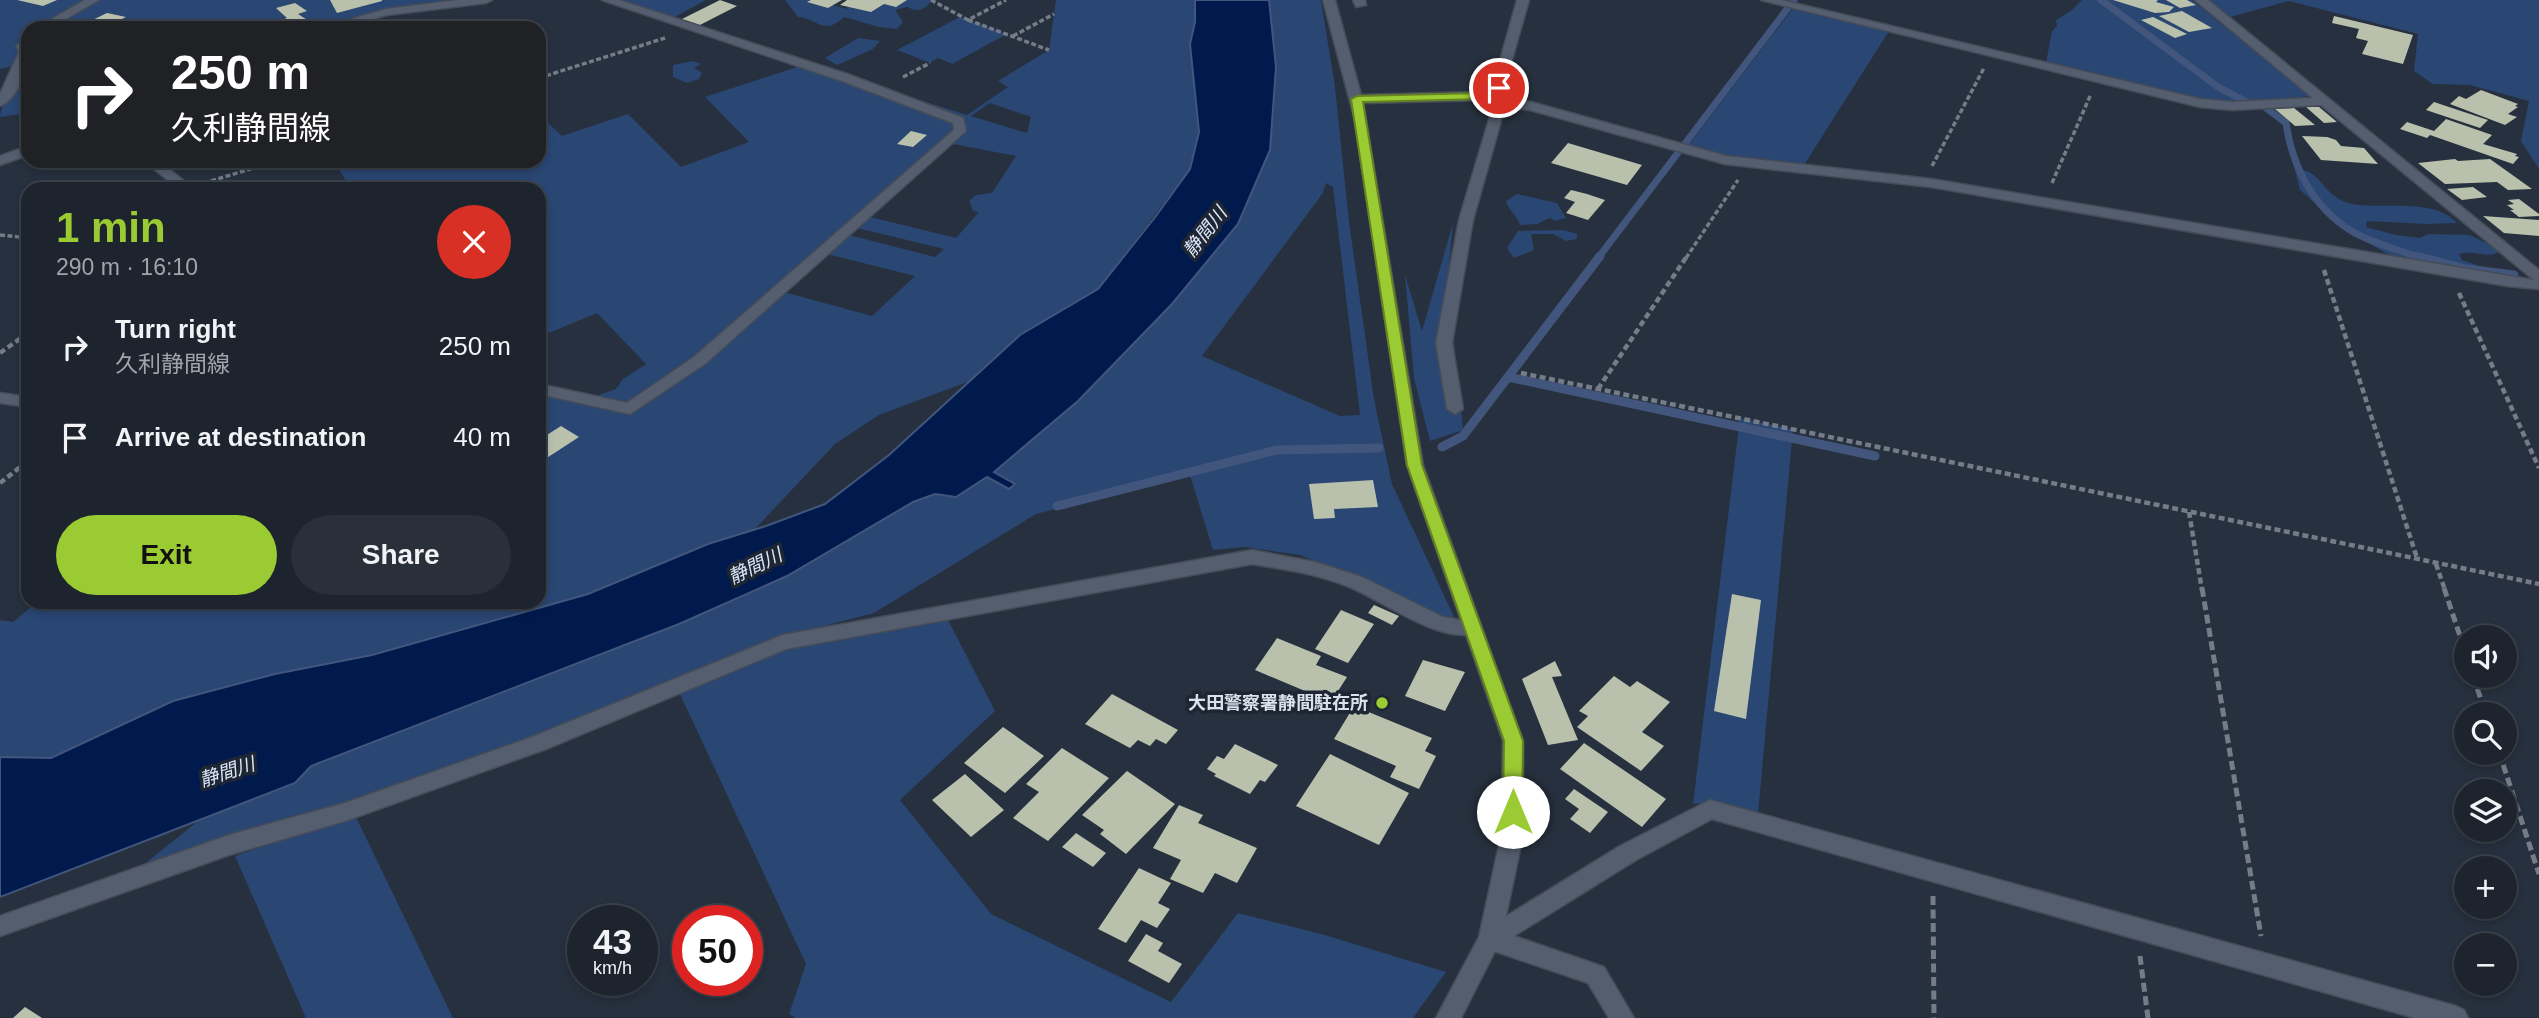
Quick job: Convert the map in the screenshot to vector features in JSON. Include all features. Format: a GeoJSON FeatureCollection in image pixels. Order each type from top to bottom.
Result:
{"type":"FeatureCollection","features":[{"type":"Feature","properties":{"kind":"street"},"geometry":{"type":"LineString","coordinates":[[55,21],[93,0]]}},
{"type":"Feature","properties":{"kind":"street"},"geometry":{"type":"LineString","coordinates":[[353,21],[386,12],[486,0]]}},
{"type":"Feature","properties":{"kind":"street"},"geometry":{"type":"LineString","coordinates":[[546,391],[630,409],[700,360],[960,131],[959,121],[846,78],[608,0]]}},
{"type":"Feature","properties":{"kind":"street"},"geometry":{"type":"LineString","coordinates":[[1329,0],[1357,99],[1415,465],[1513,741],[1513,836],[1490,939],[1448,1018]]}},
{"type":"Feature","properties":{"kind":"street"},"geometry":{"type":"LineString","coordinates":[[1483,96],[1499,88],[1523,0]]}},
{"type":"Feature","properties":{"kind":"street"},"geometry":{"type":"LineString","coordinates":[[1767,0],[2200,103],[2232,106],[2322,101]]}},
{"type":"Feature","properties":{"kind":"street"},"geometry":{"type":"LineString","coordinates":[[2201,0],[2539,277]]}},
{"type":"Feature","properties":{"kind":"street"},"geometry":{"type":"LineString","coordinates":[[0,102],[10,89],[21,62]]}},
{"type":"Feature","properties":{"kind":"street"},"geometry":{"type":"LineString","coordinates":[[1357,99],[1483,96],[1500,103],[1531,106],[1726,160],[1923,182],[2539,285]]}},
{"type":"Feature","properties":{"kind":"street"},"geometry":{"type":"LineString","coordinates":[[1455,409],[1444,343],[1466,220],[1500,103]]}},
{"type":"Feature","properties":{"kind":"street"},"geometry":{"type":"LineString","coordinates":[[0,161],[21,153]]}},
{"type":"Feature","properties":{"kind":"street"},"geometry":{"type":"LineString","coordinates":[[160,168],[178,182]]}},
{"type":"Feature","properties":{"kind":"street"},"geometry":{"type":"LineString","coordinates":[[0,398],[21,401]]}},
{"type":"Feature","properties":{"kind":"street"},"geometry":{"type":"LineString","coordinates":[[0,926],[229,845],[345,811],[539,743],[783,642],[1252,557],[1308,567],[1344,579],[1440,624],[1471,628]]}},
{"type":"Feature","properties":{"kind":"street"},"geometry":{"type":"LineString","coordinates":[[1490,939],[1628,853],[1710,809],[2456,1018]]}},
{"type":"Feature","properties":{"kind":"street"},"geometry":{"type":"LineString","coordinates":[[1490,939],[1596,975],[1622,1018]]}},
{"type":"Feature","properties":{"kind":"path"},"geometry":{"type":"LineString","coordinates":[[930,0],[968,20],[1049,50]]}},
{"type":"Feature","properties":{"kind":"path"},"geometry":{"type":"LineString","coordinates":[[968,20],[1006,0]]}},
{"type":"Feature","properties":{"kind":"path"},"geometry":{"type":"LineString","coordinates":[[1012,37],[1054,14]]}},
{"type":"Feature","properties":{"kind":"path"},"geometry":{"type":"LineString","coordinates":[[546,76],[666,38]]}},
{"type":"Feature","properties":{"kind":"path"},"geometry":{"type":"LineString","coordinates":[[1923,182],[1992,53]]}},
{"type":"Feature","properties":{"kind":"path"},"geometry":{"type":"LineString","coordinates":[[2044,203],[2098,79]]}},
{"type":"Feature","properties":{"kind":"path"},"geometry":{"type":"LineString","coordinates":[[1598,388],[1750,163]]}},
{"type":"Feature","properties":{"kind":"path"},"geometry":{"type":"LineString","coordinates":[[210,182],[254,168]]}},
{"type":"Feature","properties":{"kind":"path"},"geometry":{"type":"LineString","coordinates":[[0,235],[21,238]]}},
{"type":"Feature","properties":{"kind":"path"},"geometry":{"type":"LineString","coordinates":[[2318,250],[2417,559]]}},
{"type":"Feature","properties":{"kind":"path"},"geometry":{"type":"LineString","coordinates":[[2450,272],[2539,468]]}},
{"type":"Feature","properties":{"kind":"path"},"geometry":{"type":"LineString","coordinates":[[0,353],[21,338]]}},
{"type":"Feature","properties":{"kind":"path"},"geometry":{"type":"LineString","coordinates":[[1521,373],[2539,584]]}},
{"type":"Feature","properties":{"kind":"path"},"geometry":{"type":"LineString","coordinates":[[0,483],[21,466]]}},
{"type":"Feature","properties":{"kind":"path"},"geometry":{"type":"LineString","coordinates":[[2189,512],[2266,965]]}},
{"type":"Feature","properties":{"kind":"path"},"geometry":{"type":"LineString","coordinates":[[2435,563],[2456,625]]}},
{"type":"Feature","properties":{"kind":"path"},"geometry":{"type":"LineString","coordinates":[[2503,765],[2539,874]]}},
{"type":"Feature","properties":{"kind":"path"},"geometry":{"type":"LineString","coordinates":[[1933,872],[1934,1018]]}},
{"type":"Feature","properties":{"kind":"path"},"geometry":{"type":"LineString","coordinates":[[2137,929],[2148,1018]]}},
{"type":"Feature","properties":{"kind":"shaded area"},"geometry":{"type":"Polygon","coordinates":[[[0,0],[472,0],[376,12],[341,21],[21,21],[21,64],[0,69],[0,0]]]}},
{"type":"Feature","properties":{"kind":"shaded area"},"geometry":{"type":"Polygon","coordinates":[[[611,0],[706,0],[671,19],[611,0]]]}},
{"type":"Feature","properties":{"kind":"shaded area"},"geometry":{"type":"Polygon","coordinates":[[[785,0],[814,0],[847,9],[848,4],[861,0],[932,0],[921,10],[907,7],[895,10],[903,22],[897,29],[844,17],[831,26],[821,25],[798,17],[785,0]]]}},
{"type":"Feature","properties":{"kind":"shaded area"},"geometry":{"type":"Polygon","coordinates":[[[1056,0],[1195,0],[1195,22],[1190,44],[1199,132],[1190,169],[1098,289],[1020,335],[970,381],[879,415],[835,444],[753,531],[708,544],[588,594],[546,606],[546,392],[630,410],[780,291],[872,316],[915,276],[823,253],[845,234],[935,257],[944,249],[853,227],[866,216],[956,238],[979,212],[973,211],[969,201],[976,195],[992,193],[1016,156],[948,143],[961,120],[847,77],[967,115],[1008,87],[998,81],[1049,50],[1056,0]],[[990,103],[971,116],[1027,133],[1031,117],[990,103]]]}},
{"type":"Feature","properties":{"kind":"shaded area"},"geometry":{"type":"Polygon","coordinates":[[[1269,0],[1321,0],[1335,87],[1349,222],[1374,399],[1392,484],[1456,621],[1300,555],[1245,547],[1213,550],[1190,475],[1036,514],[874,613],[793,634],[535,737],[339,807],[138,869],[197,822],[295,783],[311,766],[679,624],[787,576],[912,502],[935,494],[956,497],[993,472],[1078,401],[1172,304],[1238,224],[1276,67],[1269,0]],[[1326,183],[1323,193],[1202,356],[1340,416],[1360,415],[1333,187],[1326,183]]]}},
{"type":"Feature","properties":{"kind":"shaded area"},"geometry":{"type":"Polygon","coordinates":[[[2082,0],[2192,0],[2310,96],[2225,104],[2046,63],[2052,31],[2057,26],[2056,20],[2082,0]]]}},
{"type":"Feature","properties":{"kind":"shaded area"},"geometry":{"type":"Polygon","coordinates":[[[2207,0],[2539,0],[2539,169],[2521,141],[2529,101],[2470,85],[2433,84],[2414,71],[2418,34],[2289,1],[2226,18],[2207,0]]]}},
{"type":"Feature","properties":{"kind":"shaded area"},"geometry":{"type":"Polygon","coordinates":[[[1793,8],[1889,31],[1804,165],[1742,159],[1688,146],[1793,8]]]}},
{"type":"Feature","properties":{"kind":"shaded area"},"geometry":{"type":"Polygon","coordinates":[[[960,17],[1007,34],[952,64],[938,58],[930,63],[897,50],[960,17]]]}},
{"type":"Feature","properties":{"kind":"shaded area"},"geometry":{"type":"Polygon","coordinates":[[[858,38],[880,41],[873,49],[837,65],[825,58],[858,38]]]}},
{"type":"Feature","properties":{"kind":"shaded area"},"geometry":{"type":"Polygon","coordinates":[[[693,61],[701,64],[694,68],[702,73],[699,79],[687,83],[673,77],[673,65],[693,61]]]}},
{"type":"Feature","properties":{"kind":"shaded area"},"geometry":{"type":"Polygon","coordinates":[[[803,65],[956,121],[957,131],[699,359],[630,406],[593,397],[616,389],[623,379],[646,364],[597,313],[546,334],[546,182],[347,182],[338,168],[546,168],[546,121],[562,136],[628,114],[681,167],[749,142],[705,97],[803,65]]]}},
{"type":"Feature","properties":{"kind":"shaded area"},"geometry":{"type":"Polygon","coordinates":[[[21,66],[21,114],[0,117],[21,66]]]}},
{"type":"Feature","properties":{"kind":"shaded area"},"geometry":{"type":"Polygon","coordinates":[[[2294,167],[2307,171],[2337,198],[2352,204],[2422,207],[2447,215],[2457,223],[2367,221],[2366,227],[2420,238],[2428,234],[2470,235],[2496,248],[2498,253],[2459,254],[2462,260],[2482,267],[2482,273],[2396,257],[2384,252],[2344,229],[2300,190],[2294,167]]]}},
{"type":"Feature","properties":{"kind":"shaded area"},"geometry":{"type":"Polygon","coordinates":[[[1517,194],[1557,203],[1566,218],[1555,221],[1550,218],[1537,224],[1520,225],[1506,201],[1517,194]]]}},
{"type":"Feature","properties":{"kind":"shaded area"},"geometry":{"type":"Polygon","coordinates":[[[1453,223],[1448,278],[1463,430],[1430,441],[1414,378],[1405,275],[1422,331],[1453,223]]]}},
{"type":"Feature","properties":{"kind":"shaded area"},"geometry":{"type":"Polygon","coordinates":[[[1563,230],[1577,234],[1577,239],[1566,241],[1553,234],[1531,234],[1534,250],[1514,258],[1507,248],[1518,231],[1563,230]]]}},
{"type":"Feature","properties":{"kind":"shaded area"},"geometry":{"type":"Polygon","coordinates":[[[1740,418],[1793,429],[1758,814],[1716,802],[1693,804],[1740,418]]]}},
{"type":"Feature","properties":{"kind":"shaded area"},"geometry":{"type":"Polygon","coordinates":[[[29,609],[535,609],[372,655],[275,674],[173,701],[51,758],[0,757],[0,620],[13,622],[29,609]]]}},
{"type":"Feature","properties":{"kind":"shaded area"},"geometry":{"type":"Polygon","coordinates":[[[947,618],[995,711],[900,800],[991,914],[1171,1002],[1238,913],[1325,935],[1446,972],[1413,1018],[796,1018],[789,1014],[806,964],[679,692],[782,649],[947,618]]]}},
{"type":"Feature","properties":{"kind":"shaded area"},"geometry":{"type":"Polygon","coordinates":[[[355,815],[453,1018],[306,1018],[235,856],[355,815]]]}},
{"type":"Feature","properties":{"kind":"water","name":"静間川"},"geometry":{"type":"Polygon","coordinates":[[[1195,0],[1269,0],[1276,67],[1270,150],[1238,224],[1172,304],[1078,401],[994,472],[1015,484],[1009,489],[987,477],[956,497],[935,494],[913,502],[787,576],[679,624],[311,766],[295,783],[0,897],[0,757],[51,758],[173,701],[275,674],[372,655],[535,609],[546,609],[546,606],[588,594],[708,544],[825,504],[889,455],[1020,335],[1098,289],[1156,216],[1190,169],[1199,132],[1190,44],[1195,22],[1195,0]]]}},
{"type":"Feature","properties":{"kind":"building"},"geometry":{"type":"Polygon","coordinates":[[[17,0],[57,0],[43,6],[17,0]]]}},
{"type":"Feature","properties":{"kind":"building"},"geometry":{"type":"Polygon","coordinates":[[[330,0],[382,0],[382,1],[337,13],[330,0]]]}},
{"type":"Feature","properties":{"kind":"building"},"geometry":{"type":"Polygon","coordinates":[[[720,0],[737,6],[698,26],[680,20],[720,0]]]}},
{"type":"Feature","properties":{"kind":"building"},"geometry":{"type":"Polygon","coordinates":[[[842,0],[828,8],[807,2],[842,0]]]}},
{"type":"Feature","properties":{"kind":"building"},"geometry":{"type":"Polygon","coordinates":[[[847,0],[907,0],[896,7],[884,4],[871,12],[840,5],[847,0]]]}},
{"type":"Feature","properties":{"kind":"building"},"geometry":{"type":"Polygon","coordinates":[[[2113,0],[2158,0],[2156,2],[2174,7],[2169,12],[2155,13],[2113,0]]]}},
{"type":"Feature","properties":{"kind":"building"},"geometry":{"type":"Polygon","coordinates":[[[2166,0],[2187,0],[2196,5],[2180,8],[2166,0]]]}},
{"type":"Feature","properties":{"kind":"building"},"geometry":{"type":"Polygon","coordinates":[[[295,3],[307,11],[298,14],[309,21],[279,21],[287,18],[276,8],[295,3]]]}},
{"type":"Feature","properties":{"kind":"building"},"geometry":{"type":"Polygon","coordinates":[[[2182,11],[2212,28],[2189,32],[2159,16],[2182,11]]]}},
{"type":"Feature","properties":{"kind":"building"},"geometry":{"type":"Polygon","coordinates":[[[107,13],[126,17],[118,21],[90,21],[107,13]]]}},
{"type":"Feature","properties":{"kind":"building"},"geometry":{"type":"Polygon","coordinates":[[[2334,16],[2413,35],[2403,64],[2362,54],[2368,41],[2356,38],[2359,29],[2332,23],[2334,16]]]}},
{"type":"Feature","properties":{"kind":"building"},"geometry":{"type":"Polygon","coordinates":[[[2153,17],[2187,34],[2175,38],[2141,20],[2153,17]]]}},
{"type":"Feature","properties":{"kind":"building"},"geometry":{"type":"Polygon","coordinates":[[[2481,90],[2518,104],[2515,106],[2518,107],[2508,114],[2517,117],[2505,125],[2450,104],[2459,96],[2466,99],[2481,90]]]}},
{"type":"Feature","properties":{"kind":"building"},"geometry":{"type":"Polygon","coordinates":[[[2434,102],[2488,120],[2480,128],[2426,110],[2434,102]]]}},
{"type":"Feature","properties":{"kind":"building"},"geometry":{"type":"Polygon","coordinates":[[[2306,107],[2319,107],[2337,122],[2324,123],[2306,107]]]}},
{"type":"Feature","properties":{"kind":"building"},"geometry":{"type":"Polygon","coordinates":[[[2294,108],[2315,125],[2295,126],[2275,109],[2294,108]]]}},
{"type":"Feature","properties":{"kind":"building"},"geometry":{"type":"Polygon","coordinates":[[[2446,119],[2492,135],[2483,144],[2517,154],[2515,156],[2519,157],[2513,164],[2430,135],[2427,138],[2400,129],[2407,122],[2434,131],[2446,119]]]}},
{"type":"Feature","properties":{"kind":"building"},"geometry":{"type":"Polygon","coordinates":[[[911,131],[927,135],[913,147],[897,144],[911,131]]]}},
{"type":"Feature","properties":{"kind":"building"},"geometry":{"type":"Polygon","coordinates":[[[2302,136],[2327,137],[2336,140],[2341,146],[2364,148],[2378,164],[2321,160],[2302,136]]]}},
{"type":"Feature","properties":{"kind":"building"},"geometry":{"type":"Polygon","coordinates":[[[1568,143],[1642,165],[1627,185],[1551,163],[1568,143]]]}},
{"type":"Feature","properties":{"kind":"building"},"geometry":{"type":"Polygon","coordinates":[[[2490,159],[2532,189],[2508,190],[2497,182],[2445,184],[2418,163],[2490,159]]]}},
{"type":"Feature","properties":{"kind":"building"},"geometry":{"type":"Polygon","coordinates":[[[2473,187],[2487,197],[2462,200],[2447,189],[2473,187]]]}},
{"type":"Feature","properties":{"kind":"building"},"geometry":{"type":"Polygon","coordinates":[[[1571,190],[1605,200],[1588,220],[1566,213],[1575,202],[1564,198],[1571,190]]]}},
{"type":"Feature","properties":{"kind":"building"},"geometry":{"type":"Polygon","coordinates":[[[2519,199],[2539,216],[2519,217],[2510,210],[2514,210],[2507,205],[2514,204],[2508,200],[2519,199]]]}},
{"type":"Feature","properties":{"kind":"building"},"geometry":{"type":"Polygon","coordinates":[[[2483,216],[2539,220],[2539,236],[2504,233],[2483,216]]]}},
{"type":"Feature","properties":{"kind":"building"},"geometry":{"type":"Polygon","coordinates":[[[561,426],[579,437],[546,458],[546,436],[561,426]]]}},
{"type":"Feature","properties":{"kind":"building"},"geometry":{"type":"Polygon","coordinates":[[[1373,480],[1378,507],[1334,509],[1335,518],[1314,519],[1309,484],[1373,480]]]}},
{"type":"Feature","properties":{"kind":"building"},"geometry":{"type":"Polygon","coordinates":[[[1732,594],[1761,600],[1746,719],[1714,711],[1732,594]]]}},
{"type":"Feature","properties":{"kind":"building"},"geometry":{"type":"Polygon","coordinates":[[[1374,605],[1399,616],[1392,625],[1368,613],[1374,605]]]}},
{"type":"Feature","properties":{"kind":"building"},"geometry":{"type":"Polygon","coordinates":[[[1341,610],[1374,624],[1348,663],[1315,649],[1341,610]]]}},
{"type":"Feature","properties":{"kind":"building"},"geometry":{"type":"Polygon","coordinates":[[[1277,638],[1321,656],[1316,665],[1347,677],[1331,702],[1255,670],[1277,638]]]}},
{"type":"Feature","properties":{"kind":"building"},"geometry":{"type":"Polygon","coordinates":[[[1423,660],[1465,672],[1445,711],[1405,696],[1423,660]]]}},
{"type":"Feature","properties":{"kind":"building"},"geometry":{"type":"Polygon","coordinates":[[[1555,661],[1562,676],[1552,677],[1578,740],[1548,745],[1522,679],[1555,661]]]}},
{"type":"Feature","properties":{"kind":"building"},"geometry":{"type":"Polygon","coordinates":[[[1614,676],[1630,687],[1637,681],[1670,702],[1642,732],[1664,746],[1641,771],[1577,727],[1588,716],[1579,711],[1614,676]]]}},
{"type":"Feature","properties":{"kind":"building"},"geometry":{"type":"Polygon","coordinates":[[[1112,694],[1178,730],[1166,744],[1156,739],[1150,746],[1138,740],[1130,748],[1085,724],[1112,694]]]}},
{"type":"Feature","properties":{"kind":"building"},"geometry":{"type":"Polygon","coordinates":[[[1354,706],[1432,738],[1425,751],[1436,756],[1419,789],[1390,777],[1396,766],[1334,739],[1354,706]]]}},
{"type":"Feature","properties":{"kind":"building"},"geometry":{"type":"Polygon","coordinates":[[[1003,727],[1044,756],[1005,793],[964,763],[1003,727]]]}},
{"type":"Feature","properties":{"kind":"building"},"geometry":{"type":"Polygon","coordinates":[[[1584,743],[1666,799],[1642,827],[1560,769],[1584,743]]]}},
{"type":"Feature","properties":{"kind":"building"},"geometry":{"type":"Polygon","coordinates":[[[1235,744],[1278,765],[1265,782],[1260,780],[1250,794],[1214,776],[1216,774],[1207,769],[1217,756],[1224,759],[1235,744]]]}},
{"type":"Feature","properties":{"kind":"building"},"geometry":{"type":"Polygon","coordinates":[[[1062,748],[1109,778],[1048,841],[1013,818],[1039,792],[1026,784],[1062,748]]]}},
{"type":"Feature","properties":{"kind":"building"},"geometry":{"type":"Polygon","coordinates":[[[1330,754],[1409,793],[1379,845],[1296,806],[1330,754]]]}},
{"type":"Feature","properties":{"kind":"building"},"geometry":{"type":"Polygon","coordinates":[[[1127,771],[1175,804],[1126,854],[1100,834],[1104,830],[1082,815],[1127,771]]]}},
{"type":"Feature","properties":{"kind":"building"},"geometry":{"type":"Polygon","coordinates":[[[965,774],[1004,810],[971,837],[932,800],[965,774]]]}},
{"type":"Feature","properties":{"kind":"building"},"geometry":{"type":"Polygon","coordinates":[[[1574,789],[1608,812],[1590,833],[1570,819],[1579,809],[1565,799],[1574,789]]]}},
{"type":"Feature","properties":{"kind":"building"},"geometry":{"type":"Polygon","coordinates":[[[1179,805],[1203,815],[1198,823],[1257,848],[1237,883],[1215,873],[1203,893],[1170,879],[1181,860],[1153,848],[1179,805]]]}},
{"type":"Feature","properties":{"kind":"building"},"geometry":{"type":"Polygon","coordinates":[[[1076,833],[1106,853],[1093,867],[1062,847],[1076,833]]]}},
{"type":"Feature","properties":{"kind":"building"},"geometry":{"type":"Polygon","coordinates":[[[1139,868],[1171,883],[1158,903],[1170,909],[1157,928],[1141,920],[1126,943],[1098,929],[1139,868]]]}},
{"type":"Feature","properties":{"kind":"building"},"geometry":{"type":"Polygon","coordinates":[[[1146,934],[1163,943],[1158,951],[1182,964],[1169,983],[1128,961],[1146,934]]]}},
{"type":"Feature","properties":{"kind":"building"},"geometry":{"type":"Polygon","coordinates":[[[25,1007],[42,1018],[13,1018],[25,1007]]]}},
{"type":"Feature","properties":{"kind":"waterway"},"geometry":{"type":"LineString","coordinates":[[1598,258],[1794,0]]}},
{"type":"Feature","properties":{"kind":"waterway"},"geometry":{"type":"LineString","coordinates":[[2101,0],[2218,87],[2245,101]]}},
{"type":"Feature","properties":{"kind":"waterway"},"geometry":{"type":"LineString","coordinates":[[2266,108],[2286,123],[2299,170],[2325,210],[2358,235],[2420,258]]}},
{"type":"Feature","properties":{"kind":"waterway"},"geometry":{"type":"LineString","coordinates":[[1442,447],[1463,436],[1600,256]]}},
{"type":"Feature","properties":{"kind":"waterway"},"geometry":{"type":"LineString","coordinates":[[2416,256],[2466,269],[2514,275]]}},
{"type":"Feature","properties":{"kind":"waterway"},"geometry":{"type":"LineString","coordinates":[[1508,377],[1875,456]]}},
{"type":"Feature","properties":{"kind":"waterway"},"geometry":{"type":"LineString","coordinates":[[1057,506],[1276,450],[1379,448]]}},
{"type":"Feature","properties":{"kind":"place","name":"大田警察署静間駐在所"},"geometry":{"type":"Point","coordinates":[1382,703]}},
{"type":"Feature","properties":{"kind":"route"},"geometry":{"type":"LineString","coordinates":[[1499,88],[1483,96],[1357,99],[1415,465],[1513,741],[1513,812]]}}]}
